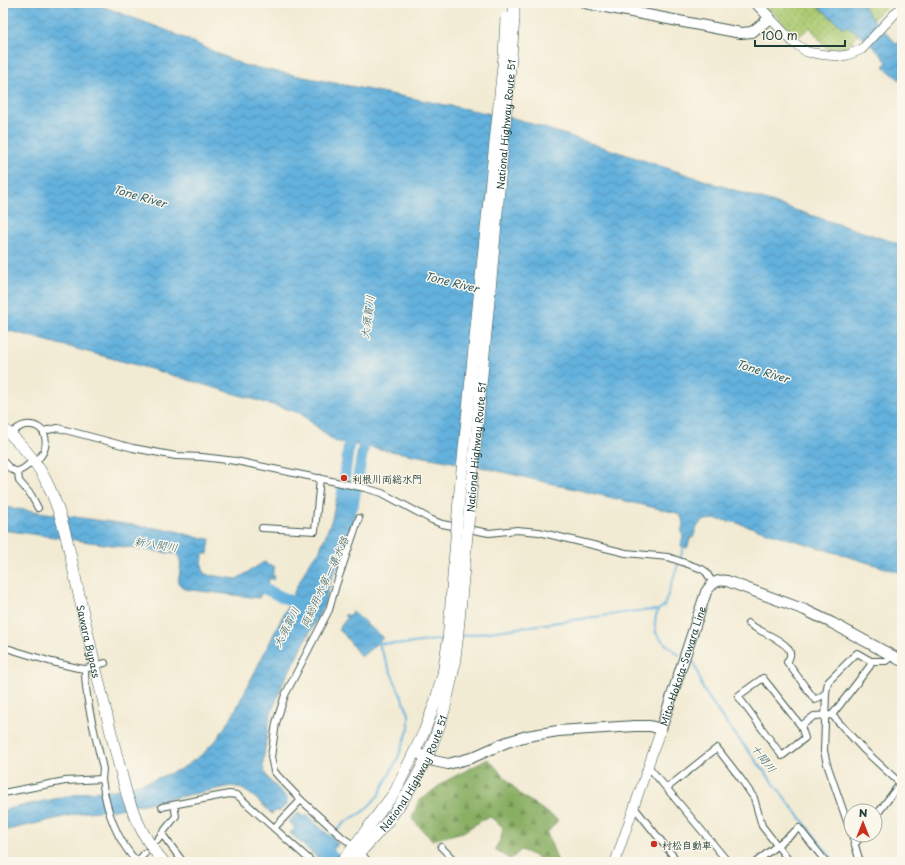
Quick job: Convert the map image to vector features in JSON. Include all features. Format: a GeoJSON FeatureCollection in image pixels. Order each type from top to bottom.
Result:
{"type":"FeatureCollection","features":[{"type":"Feature","properties":{"kind":"highway","name":"National Highway Route 51"},"geometry":{"type":"LineString","coordinates":[[357,854],[391,818],[426,758],[437,732],[448,641],[469,399],[504,56],[506,3]]}},
{"type":"Feature","properties":{"kind":"highway","name":"National Highway Route 51"},"geometry":{"type":"LineString","coordinates":[[357,854],[381,812],[395,792],[440,705],[453,672],[507,104],[513,35],[514,3]]}},
{"type":"Feature","properties":{"kind":"highway","name":"Sawara Bypass"},"geometry":{"type":"LineString","coordinates":[[6,431],[28,454],[45,478],[59,513],[123,781],[133,812],[148,842],[164,862]]}},
{"type":"Feature","properties":{"kind":"highway"},"geometry":{"type":"LineString","coordinates":[[333,862],[357,854]]}},
{"type":"Feature","properties":{"kind":"highway"},"geometry":{"type":"LineString","coordinates":[[342,862],[357,854]]}},
{"type":"Feature","properties":{"kind":"main road"},"geometry":{"type":"LineString","coordinates":[[585,3],[741,33],[752,32],[770,18]]}},
{"type":"Feature","properties":{"kind":"main road"},"geometry":{"type":"LineString","coordinates":[[756,3],[798,46],[807,52],[835,56],[848,55],[862,49],[902,6]]}},
{"type":"Feature","properties":{"kind":"main road"},"geometry":{"type":"LineString","coordinates":[[713,583],[722,580],[727,581],[805,610],[902,661]]}},
{"type":"Feature","properties":{"kind":"main road","name":"Mito-Hokota-Sawara Line"},"geometry":{"type":"LineString","coordinates":[[415,752],[439,763],[448,764],[471,758],[507,742],[551,732],[635,726],[650,726],[661,729],[702,601],[706,592],[713,583]]}},
{"type":"Feature","properties":{"kind":"main road"},"geometry":{"type":"LineString","coordinates":[[615,862],[661,729]]}},
{"type":"Feature","properties":{"kind":"street"},"geometry":{"type":"LineString","coordinates":[[6,431],[25,425],[36,426],[43,431],[46,443],[40,457]]}},
{"type":"Feature","properties":{"kind":"street"},"geometry":{"type":"LineString","coordinates":[[43,431],[58,428],[133,448],[176,456],[236,461],[362,487],[382,493],[438,523],[489,533],[517,530],[539,532],[626,553],[668,557],[702,569],[706,572],[713,583]]}},
{"type":"Feature","properties":{"kind":"street"},"geometry":{"type":"LineString","coordinates":[[3,461],[11,470],[18,472],[22,471],[28,465]]}},
{"type":"Feature","properties":{"kind":"street"},"geometry":{"type":"LineString","coordinates":[[18,472],[19,481],[31,495],[38,508]]}},
{"type":"Feature","properties":{"kind":"street"},"geometry":{"type":"LineString","coordinates":[[262,528],[315,531],[320,478]]}},
{"type":"Feature","properties":{"kind":"street"},"geometry":{"type":"LineString","coordinates":[[357,854],[343,838],[301,800],[274,771],[271,757],[276,723],[285,695],[329,610],[359,518]]}},
{"type":"Feature","properties":{"kind":"street"},"geometry":{"type":"LineString","coordinates":[[748,623],[754,628],[785,644],[791,655],[787,662],[815,700],[826,693]]}},
{"type":"Feature","properties":{"kind":"street"},"geometry":{"type":"LineString","coordinates":[[3,646],[52,662],[95,666],[85,682],[103,769],[103,781],[110,818],[120,839],[137,862],[145,853]]}},
{"type":"Feature","properties":{"kind":"street"},"geometry":{"type":"LineString","coordinates":[[843,809],[824,751],[828,715],[826,693],[828,682],[857,653],[871,661],[886,661],[892,656]]}},
{"type":"Feature","properties":{"kind":"street"},"geometry":{"type":"LineString","coordinates":[[801,726],[814,716],[828,715],[870,666],[871,661]]}},
{"type":"Feature","properties":{"kind":"street"},"geometry":{"type":"LineString","coordinates":[[763,678],[801,726],[805,738],[782,756],[738,696],[763,678]]}},
{"type":"Feature","properties":{"kind":"street"},"geometry":{"type":"LineString","coordinates":[[828,715],[863,749],[902,783],[883,807]]}},
{"type":"Feature","properties":{"kind":"street"},"geometry":{"type":"LineString","coordinates":[[667,788],[717,748],[742,779],[754,798],[762,826],[790,862]]}},
{"type":"Feature","properties":{"kind":"street"},"geometry":{"type":"LineString","coordinates":[[648,766],[728,862]]}},
{"type":"Feature","properties":{"kind":"street"},"geometry":{"type":"LineString","coordinates":[[3,793],[65,780],[103,781]]}},
{"type":"Feature","properties":{"kind":"street"},"geometry":{"type":"LineString","coordinates":[[162,807],[229,794],[237,795],[312,862]]}},
{"type":"Feature","properties":{"kind":"street"},"geometry":{"type":"LineString","coordinates":[[274,828],[301,800]]}},
{"type":"Feature","properties":{"kind":"street"},"geometry":{"type":"LineString","coordinates":[[157,840],[176,816],[174,805]]}},
{"type":"Feature","properties":{"kind":"street"},"geometry":{"type":"LineString","coordinates":[[634,807],[678,862]]}},
{"type":"Feature","properties":{"kind":"street"},"geometry":{"type":"LineString","coordinates":[[756,862],[799,828],[826,862]]}},
{"type":"Feature","properties":{"kind":"street"},"geometry":{"type":"LineString","coordinates":[[162,834],[183,862]]}},
{"type":"Feature","properties":{"kind":"street"},"geometry":{"type":"LineString","coordinates":[[855,844],[860,862]]}},
{"type":"Feature","properties":{"kind":"street"},"geometry":{"type":"LineString","coordinates":[[441,847],[456,862]]}},
{"type":"Feature","properties":{"kind":"green space"},"geometry":{"type":"Polygon","coordinates":[[[763,3],[813,3],[843,28],[846,26],[859,33],[847,48],[827,49],[810,27],[798,37],[763,3]]]}},
{"type":"Feature","properties":{"kind":"green space"},"geometry":{"type":"Polygon","coordinates":[[[866,3],[892,3],[883,9],[873,19],[863,6],[866,3]]]}},
{"type":"Feature","properties":{"kind":"green space"},"geometry":{"type":"Polygon","coordinates":[[[488,759],[521,795],[558,820],[547,833],[558,862],[542,862],[535,856],[521,850],[510,860],[495,849],[501,839],[503,827],[489,816],[463,832],[432,840],[412,819],[418,802],[444,782],[488,759]]]}},
{"type":"Feature","properties":{"kind":"water","name":"Tone River"},"geometry":{"type":"Polygon","coordinates":[[[3,3],[93,3],[171,32],[243,65],[517,119],[902,245],[902,573],[734,522],[721,520],[711,519],[700,523],[693,538],[691,537],[687,548],[681,546],[683,522],[680,515],[677,513],[481,467],[334,441],[300,413],[151,369],[3,329],[3,3]]]}},
{"type":"Feature","properties":{"kind":"water"},"geometry":{"type":"Polygon","coordinates":[[[815,3],[866,3],[863,6],[873,19],[897,44],[902,40],[902,82],[883,66],[887,62],[878,51],[858,33],[846,26],[843,28],[815,3]]]}},
{"type":"Feature","properties":{"kind":"water"},"geometry":{"type":"Polygon","coordinates":[[[339,486],[360,491],[353,524],[344,552],[331,580],[323,607],[284,681],[271,713],[266,739],[263,766],[265,773],[269,780],[287,797],[287,804],[279,812],[276,810],[272,814],[249,793],[238,787],[232,786],[114,810],[85,812],[3,831],[3,810],[87,792],[114,790],[150,781],[181,769],[203,754],[217,739],[233,715],[289,604],[287,603],[289,598],[291,598],[310,561],[319,552],[332,519],[339,486]]]}},
{"type":"Feature","properties":{"kind":"water"},"geometry":{"type":"Polygon","coordinates":[[[3,507],[176,531],[199,538],[210,539],[208,554],[203,554],[202,566],[204,573],[208,575],[237,579],[264,562],[275,567],[272,575],[275,576],[273,580],[270,578],[266,587],[278,593],[276,597],[263,590],[259,598],[184,589],[178,583],[180,559],[176,554],[3,530],[3,507]]]}},
{"type":"Feature","properties":{"kind":"water"},"geometry":{"type":"Polygon","coordinates":[[[352,611],[383,638],[361,657],[343,633],[338,630],[347,618],[344,616],[346,614],[349,616],[352,611]]]}},
{"type":"Feature","properties":{"kind":"water"},"geometry":{"type":"Polygon","coordinates":[[[298,813],[305,817],[307,815],[338,844],[322,862],[290,833],[295,828],[289,821],[298,813]]]}},
{"type":"Feature","properties":{"kind":"waterway","name":"大須賀川"},"geometry":{"type":"LineString","coordinates":[[342,496],[351,429]]}},
{"type":"Feature","properties":{"kind":"waterway","name":"両総用水第一導水路"},"geometry":{"type":"LineString","coordinates":[[353,506],[366,432]]}},
{"type":"Feature","properties":{"kind":"waterway"},"geometry":{"type":"LineString","coordinates":[[462,636],[636,611],[658,610],[664,606],[685,544]]}},
{"type":"Feature","properties":{"kind":"waterway","name":"新八間川"},"geometry":{"type":"LineString","coordinates":[[265,589],[297,604]]}},
{"type":"Feature","properties":{"kind":"waterway","name":"十間川"},"geometry":{"type":"LineString","coordinates":[[658,610],[655,619],[658,637],[679,655]]}},
{"type":"Feature","properties":{"kind":"waterway"},"geometry":{"type":"LineString","coordinates":[[330,838],[344,823],[364,811],[378,796],[397,760],[409,728],[409,714],[378,643],[405,644],[444,639]]}},
{"type":"Feature","properties":{"kind":"waterway","name":"十間川"},"geometry":{"type":"LineString","coordinates":[[690,658],[695,664],[703,689],[721,716],[835,862]]}},
{"type":"Feature","properties":{"kind":"waterway"},"geometry":{"type":"LineString","coordinates":[[319,843],[339,862]]}},
{"type":"Feature","properties":{"kind":"place","name":"利根川両総水門"},"geometry":{"type":"Point","coordinates":[344,478]}},
{"type":"Feature","properties":{"kind":"place","name":"村松自動車"},"geometry":{"type":"Point","coordinates":[654,844]}}]}
